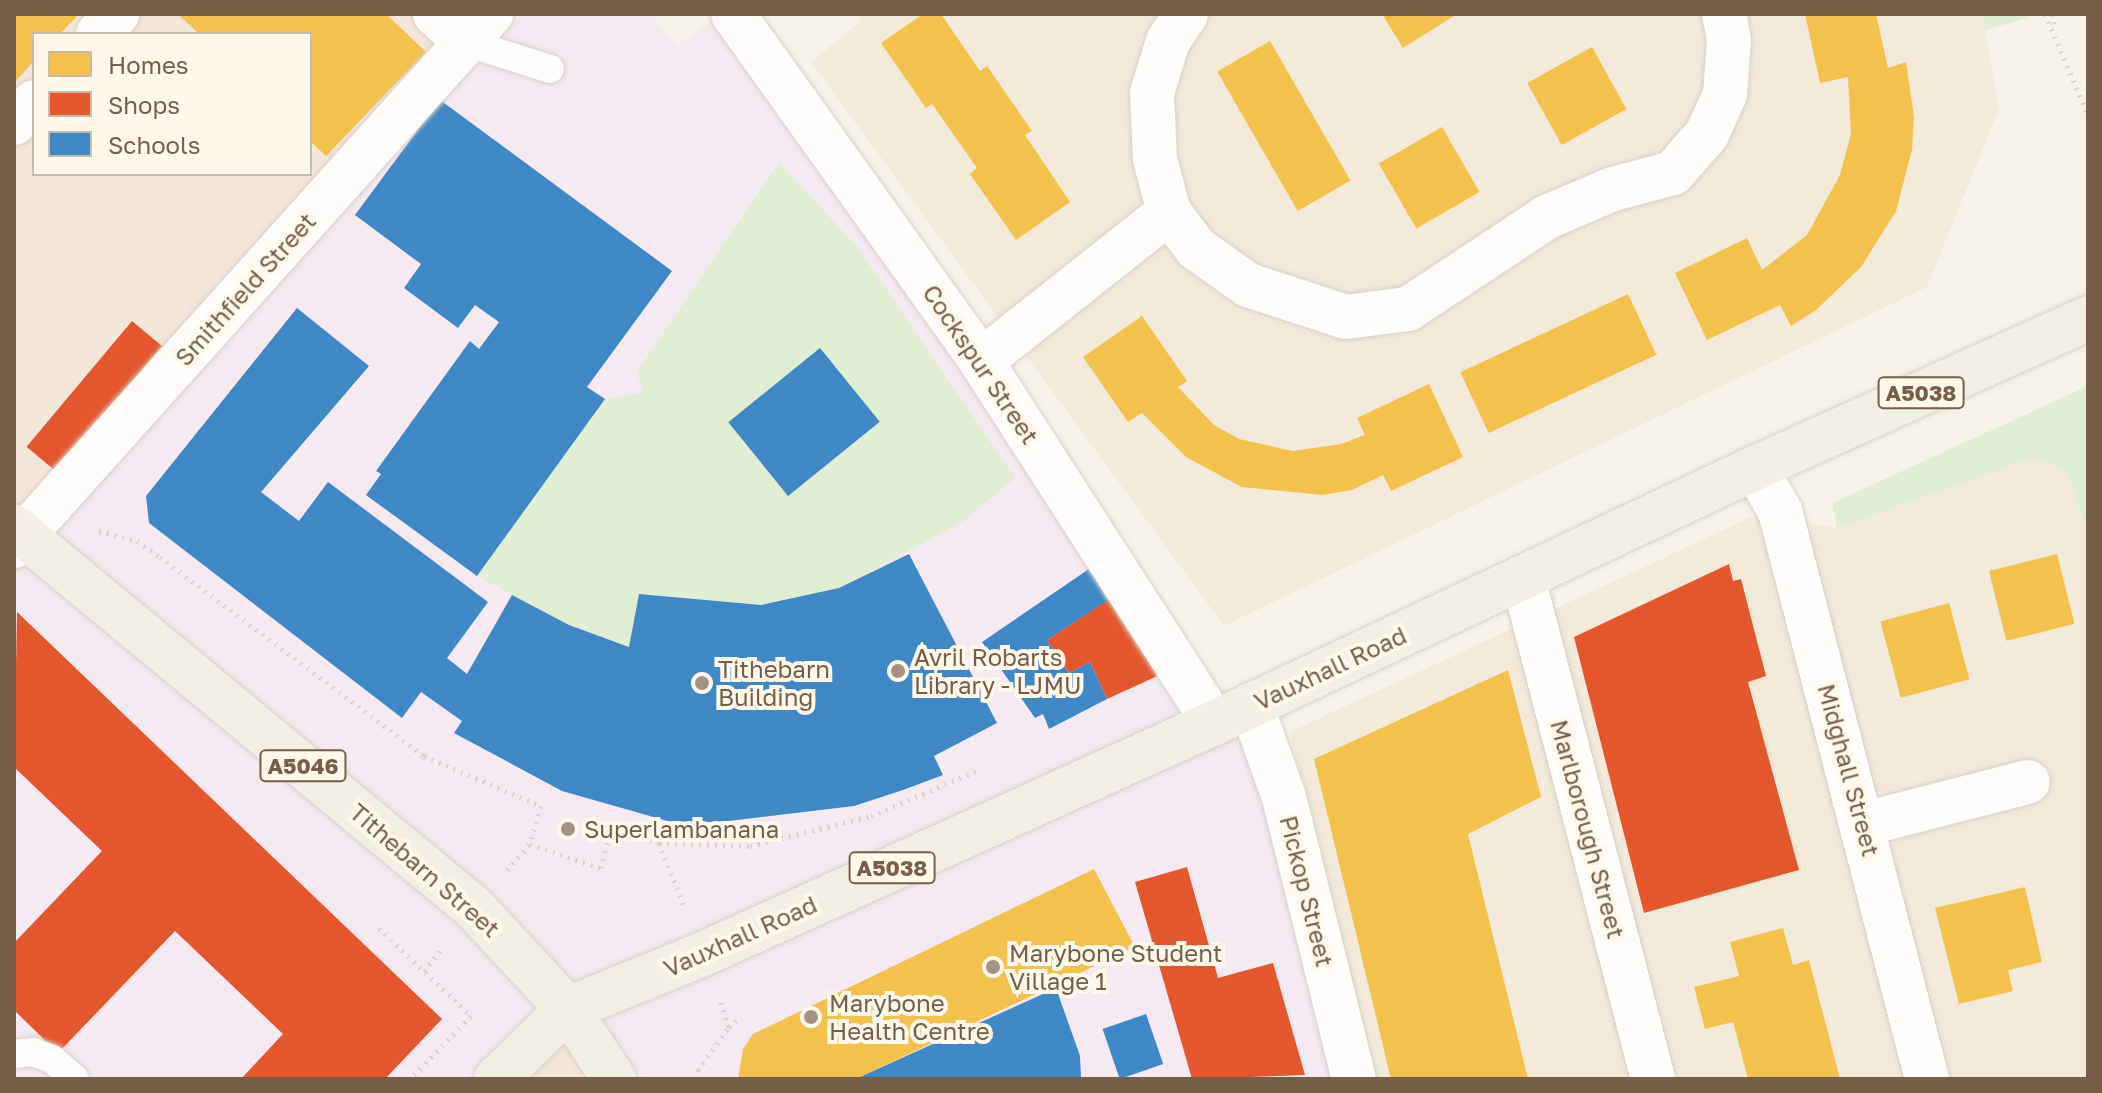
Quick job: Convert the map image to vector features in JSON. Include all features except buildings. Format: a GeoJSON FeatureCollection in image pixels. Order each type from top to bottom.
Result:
{"type":"FeatureCollection","features":[{"type":"Feature","properties":{"kind":"main road","name":"Vauxhall Road"},"geometry":{"type":"LineString","coordinates":[[568,1009],[703,954],[1233,714],[1755,468],[2088,318]]}},
{"type":"Feature","properties":{"kind":"main road","name":"Tithebarn Street"},"geometry":{"type":"LineString","coordinates":[[18,536],[474,908],[568,1009]]}},
{"type":"Feature","properties":{"kind":"main road","name":"A5038"},"geometry":{"type":"LineString","coordinates":[[496,1079],[568,1009]]}},
{"type":"Feature","properties":{"kind":"main road","name":"A5046"},"geometry":{"type":"LineString","coordinates":[[568,1009],[614,1079]]}},
{"type":"Feature","properties":{"kind":"street"},"geometry":{"type":"LineString","coordinates":[[100,32],[117,14]]}},
{"type":"Feature","properties":{"kind":"street","name":"Cockspur Street"},"geometry":{"type":"LineString","coordinates":[[733,14],[1233,714]]}},
{"type":"Feature","properties":{"kind":"street"},"geometry":{"type":"LineString","coordinates":[[1186,14],[1168,41],[1152,93],[1155,159],[1169,212],[1196,248],[1248,285],[1346,317],[1408,309],[1547,217],[1613,189],[1673,173],[1707,134],[1725,94],[1729,41],[1724,14]]}},
{"type":"Feature","properties":{"kind":"street","name":"Smithfield Street"},"geometry":{"type":"LineString","coordinates":[[18,536],[463,23]]}},
{"type":"Feature","properties":{"kind":"street"},"geometry":{"type":"LineString","coordinates":[[14,123],[32,104]]}},
{"type":"Feature","properties":{"kind":"street"},"geometry":{"type":"LineString","coordinates":[[981,361],[1169,212]]}},
{"type":"Feature","properties":{"kind":"street","name":"Midghall Street"},"geometry":{"type":"LineString","coordinates":[[1755,468],[1780,511],[1864,824],[1927,1079]]}},
{"type":"Feature","properties":{"kind":"street","name":"Marlborough Street"},"geometry":{"type":"LineString","coordinates":[[1523,578],[1653,1079]]}},
{"type":"Feature","properties":{"kind":"street","name":"Pickop Street"},"geometry":{"type":"LineString","coordinates":[[1233,714],[1284,797],[1354,1079]]}},
{"type":"Feature","properties":{"kind":"street"},"geometry":{"type":"LineString","coordinates":[[1864,824],[2028,782]]}},
{"type":"Feature","properties":{"kind":"lane"},"geometry":{"type":"LineString","coordinates":[[463,23],[550,69]]}},
{"type":"Feature","properties":{"kind":"lane"},"geometry":{"type":"LineString","coordinates":[[14,1054],[33,1052],[52,1059],[75,1079]]}},
{"type":"Feature","properties":{"kind":"path"},"geometry":{"type":"LineString","coordinates":[[2045,14],[2088,115]]}},
{"type":"Feature","properties":{"kind":"path"},"geometry":{"type":"LineString","coordinates":[[2053,14],[2054,31]]}},
{"type":"Feature","properties":{"kind":"path"},"geometry":{"type":"LineString","coordinates":[[18,536],[112,532],[137,541],[424,756],[541,806],[530,844],[601,868],[611,830],[659,843],[750,846],[806,835],[871,816],[987,767]]}},
{"type":"Feature","properties":{"kind":"path"},"geometry":{"type":"LineString","coordinates":[[659,818],[659,843],[729,1027]]}},
{"type":"Feature","properties":{"kind":"path"},"geometry":{"type":"LineString","coordinates":[[379,928],[471,1016],[410,1079]]}},
{"type":"Feature","properties":{"kind":"path"},"geometry":{"type":"LineString","coordinates":[[698,1079],[698,1070],[739,1018]]}},
{"type":"Feature","properties":{"kind":"shaded area"},"geometry":{"type":"Polygon","coordinates":[[[14,14],[487,14],[14,546],[14,14]]]}},
{"type":"Feature","properties":{"kind":"shaded area"},"geometry":{"type":"Polygon","coordinates":[[[522,14],[650,14],[678,45],[721,14],[1214,723],[1251,705],[1354,1079],[614,1079],[568,1009],[496,1079],[14,1079],[14,546],[465,42],[491,50],[522,14]]]}},
{"type":"Feature","properties":{"kind":"shaded area"},"geometry":{"type":"Polygon","coordinates":[[[854,14],[1982,14],[1999,109],[1927,287],[1224,626],[811,62],[861,21],[854,14]]]}},
{"type":"Feature","properties":{"kind":"shaded area"},"geometry":{"type":"Polygon","coordinates":[[[2033,458],[2066,470],[2088,536],[2088,1079],[1372,1079],[1290,732],[1756,515],[1837,528],[2033,458]]]}},
{"type":"Feature","properties":{"kind":"shaded area"},"geometry":{"type":"Polygon","coordinates":[[[568,1009],[614,1079],[496,1079],[568,1009]]]}},
{"type":"Feature","properties":{"kind":"green space"},"geometry":{"type":"Polygon","coordinates":[[[1982,14],[2027,14],[2028,18],[1985,30],[1982,14]]]}},
{"type":"Feature","properties":{"kind":"green space"},"geometry":{"type":"Polygon","coordinates":[[[779,162],[858,248],[1015,478],[962,522],[839,588],[761,605],[639,594],[629,647],[569,625],[477,576],[605,399],[643,393],[637,372],[779,162]]]}},
{"type":"Feature","properties":{"kind":"green space"},"geometry":{"type":"Polygon","coordinates":[[[2088,386],[2088,536],[2066,470],[2033,458],[1837,528],[1832,503],[2088,386]]]}},
{"type":"Feature","properties":{"kind":"place","name":"Avril Robarts Library - LJMU"},"geometry":{"type":"Point","coordinates":[898,671]}},
{"type":"Feature","properties":{"kind":"place","name":"Tithebarn Building"},"geometry":{"type":"Point","coordinates":[702,683]}},
{"type":"Feature","properties":{"kind":"place","name":"Superlambanana"},"geometry":{"type":"Point","coordinates":[568,829]}},
{"type":"Feature","properties":{"kind":"place","name":"Marybone Student Village 1"},"geometry":{"type":"Point","coordinates":[993,967]}},
{"type":"Feature","properties":{"kind":"place","name":"Marybone Health Centre"},"geometry":{"type":"Point","coordinates":[811,1017]}}]}
